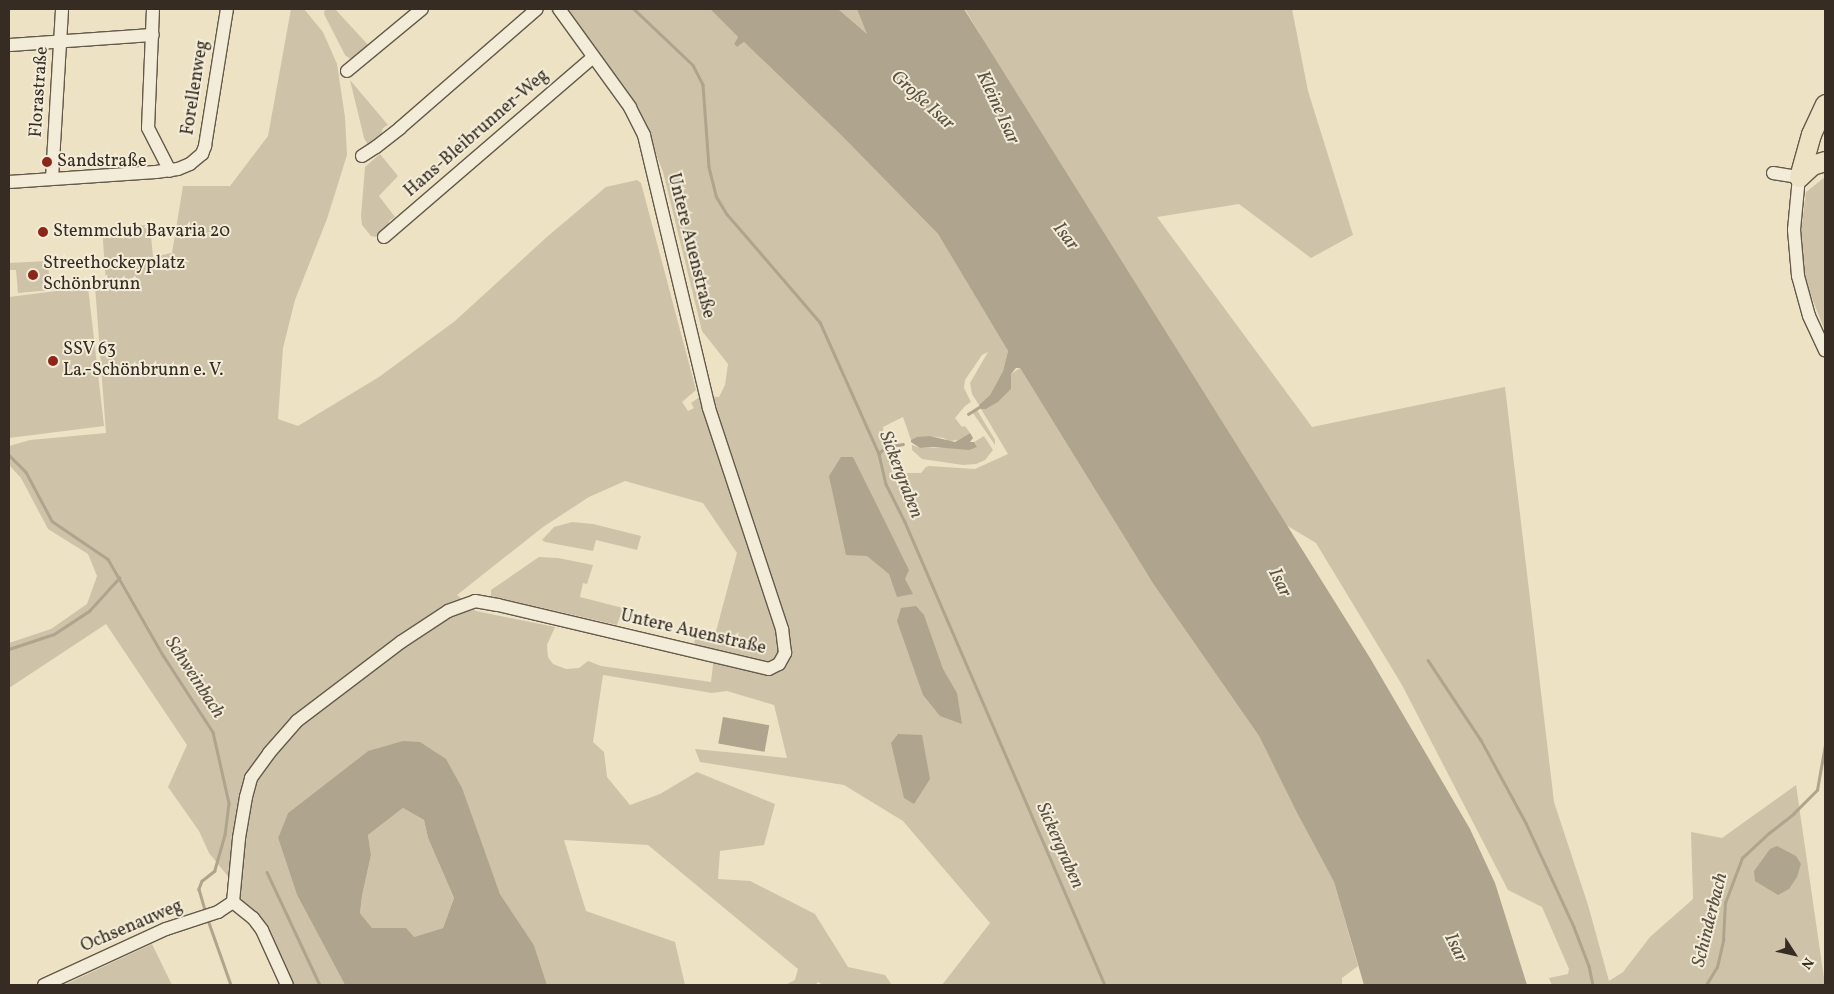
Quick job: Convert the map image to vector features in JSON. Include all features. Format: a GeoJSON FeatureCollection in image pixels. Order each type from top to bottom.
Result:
{"type":"FeatureCollection","features":[{"type":"Feature","properties":{"kind":"highway"},"geometry":{"type":"LineString","coordinates":[[1799,176],[1811,134],[1825,104]]}},
{"type":"Feature","properties":{"kind":"highway"},"geometry":{"type":"LineString","coordinates":[[1799,176],[1812,165],[1825,161]]}},
{"type":"Feature","properties":{"kind":"street","name":"Florastraße"},"geometry":{"type":"LineString","coordinates":[[52,178],[62,9]]}},
{"type":"Feature","properties":{"kind":"street"},"geometry":{"type":"LineString","coordinates":[[153,9],[148,128],[170,171]]}},
{"type":"Feature","properties":{"kind":"street","name":"Forellenweg"},"geometry":{"type":"LineString","coordinates":[[9,182],[170,171],[190,164],[202,154],[205,146],[227,9]]}},
{"type":"Feature","properties":{"kind":"street"},"geometry":{"type":"LineString","coordinates":[[347,72],[422,9]]}},
{"type":"Feature","properties":{"kind":"street"},"geometry":{"type":"LineString","coordinates":[[362,156],[400,128],[537,9]]}},
{"type":"Feature","properties":{"kind":"street","name":"Untere Auenstraße"},"geometry":{"type":"LineString","coordinates":[[233,902],[238,838],[246,797],[251,778],[269,753],[297,721],[401,642],[448,611],[475,601],[490,603],[769,669],[779,664],[785,653],[782,629],[710,408],[644,135],[630,107],[559,9]]}},
{"type":"Feature","properties":{"kind":"street"},"geometry":{"type":"LineString","coordinates":[[9,45],[153,34]]}},
{"type":"Feature","properties":{"kind":"street","name":"Hans-Bleibrunner-Weg"},"geometry":{"type":"LineString","coordinates":[[384,237],[593,57]]}},
{"type":"Feature","properties":{"kind":"street"},"geometry":{"type":"LineString","coordinates":[[1773,173],[1799,176],[1794,230],[1798,276],[1809,316],[1825,351]]}},
{"type":"Feature","properties":{"kind":"street"},"geometry":{"type":"LineString","coordinates":[[233,902],[254,918],[262,930],[287,985]]}},
{"type":"Feature","properties":{"kind":"street","name":"Ochsenauweg"},"geometry":{"type":"LineString","coordinates":[[44,985],[106,955],[206,915],[233,902]]}},
{"type":"Feature","properties":{"kind":"shaded area"},"geometry":{"type":"Polygon","coordinates":[[[291,9],[304,9],[323,32],[337,64],[345,117],[347,155],[327,219],[295,300],[283,348],[278,419],[298,426],[379,377],[455,321],[548,236],[606,187],[637,180],[641,183],[696,390],[682,402],[688,411],[694,408],[691,403],[701,396],[719,397],[725,385],[728,364],[702,331],[663,172],[638,107],[565,9],[710,9],[738,37],[734,44],[737,47],[744,42],[842,136],[938,234],[1008,351],[1003,371],[990,395],[979,405],[972,394],[970,383],[988,352],[982,355],[965,380],[964,388],[971,402],[955,418],[970,433],[958,440],[949,441],[944,438],[930,436],[911,440],[903,417],[883,427],[884,439],[897,473],[921,473],[929,466],[975,469],[1008,454],[981,409],[986,409],[998,402],[1011,389],[1011,374],[1020,368],[1154,585],[1259,736],[1334,882],[1358,966],[1342,978],[1342,985],[942,985],[990,923],[903,821],[844,785],[700,762],[695,749],[787,758],[774,705],[727,691],[712,693],[603,675],[593,742],[604,752],[607,777],[630,805],[660,794],[697,772],[775,804],[764,845],[720,851],[718,879],[750,881],[815,914],[848,967],[885,975],[892,985],[823,985],[818,982],[815,985],[785,985],[795,980],[798,969],[648,845],[564,840],[586,911],[675,942],[685,985],[547,985],[534,945],[500,894],[484,852],[368,751],[288,813],[278,838],[297,895],[345,985],[292,985],[258,915],[242,900],[239,890],[209,853],[199,831],[168,787],[187,745],[106,624],[9,688],[9,643],[51,629],[87,604],[97,576],[88,554],[48,529],[21,478],[9,465],[9,446],[30,440],[106,433],[95,286],[106,283],[102,227],[150,225],[153,257],[172,253],[183,186],[230,186],[268,136],[291,9]],[[625,481],[589,497],[543,527],[457,595],[476,611],[555,627],[547,645],[548,657],[553,664],[566,669],[579,668],[588,661],[601,666],[711,682],[714,656],[694,643],[696,632],[715,635],[737,553],[703,503],[625,481]]]}},
{"type":"Feature","properties":{"kind":"shaded area"},"geometry":{"type":"Polygon","coordinates":[[[325,9],[335,9],[370,47],[353,61],[345,55],[324,14],[325,9]]]}},
{"type":"Feature","properties":{"kind":"shaded area"},"geometry":{"type":"Polygon","coordinates":[[[838,9],[857,9],[868,35],[838,9]]]}},
{"type":"Feature","properties":{"kind":"shaded area"},"geometry":{"type":"Polygon","coordinates":[[[965,9],[1292,9],[1308,91],[1353,235],[1311,258],[1239,204],[1157,217],[1312,427],[1505,387],[1554,802],[1588,905],[1609,981],[1623,972],[1650,937],[1693,899],[1691,832],[1722,838],[1796,785],[1825,985],[1552,985],[1549,978],[1568,974],[1569,969],[1542,907],[1508,890],[1402,685],[1316,543],[1286,525],[999,67],[965,9]]]}},
{"type":"Feature","properties":{"kind":"shaded area"},"geometry":{"type":"Polygon","coordinates":[[[350,80],[388,125],[383,128],[380,138],[368,145],[364,138],[350,80]]]}},
{"type":"Feature","properties":{"kind":"shaded area"},"geometry":{"type":"Polygon","coordinates":[[[380,154],[398,176],[379,196],[395,217],[389,221],[388,230],[376,237],[371,236],[362,225],[361,216],[365,167],[380,154]]]}},
{"type":"Feature","properties":{"kind":"shaded area"},"geometry":{"type":"Polygon","coordinates":[[[1825,177],[1825,331],[1806,283],[1802,260],[1801,231],[1806,192],[1825,177]]]}},
{"type":"Feature","properties":{"kind":"shaded area","name":"Streethockeyplatz Schönbrunn"},"geometry":{"type":"Polygon","coordinates":[[[48,261],[50,290],[18,293],[16,270],[9,270],[9,263],[48,261]]]}},
{"type":"Feature","properties":{"kind":"shaded area","name":"SSV 63 La.-Schönbrunn e. V."},"geometry":{"type":"Polygon","coordinates":[[[88,287],[104,426],[9,438],[9,297],[88,287]]]}},
{"type":"Feature","properties":{"kind":"shaded area"},"geometry":{"type":"Polygon","coordinates":[[[977,410],[995,440],[995,445],[973,413],[977,410]]]}},
{"type":"Feature","properties":{"kind":"shaded area"},"geometry":{"type":"Polygon","coordinates":[[[984,436],[993,450],[985,460],[976,464],[963,465],[922,459],[912,450],[912,445],[920,448],[977,447],[974,442],[984,436]]]}},
{"type":"Feature","properties":{"kind":"shaded area"},"geometry":{"type":"Polygon","coordinates":[[[572,522],[593,524],[641,536],[637,550],[596,540],[593,551],[542,540],[554,527],[572,522]]]}},
{"type":"Feature","properties":{"kind":"shaded area"},"geometry":{"type":"Polygon","coordinates":[[[539,557],[558,558],[593,565],[587,584],[583,583],[580,597],[623,608],[617,625],[491,596],[491,590],[539,557]]]}},
{"type":"Feature","properties":{"kind":"shaded area"},"geometry":{"type":"Polygon","coordinates":[[[403,808],[424,820],[428,838],[454,898],[443,928],[414,937],[387,928],[372,928],[360,913],[371,855],[368,835],[403,808]]]}},
{"type":"Feature","properties":{"kind":"shaded area"},"geometry":{"type":"Polygon","coordinates":[[[152,944],[172,985],[64,985],[152,944]]]}},
{"type":"Feature","properties":{"kind":"water"},"geometry":{"type":"Polygon","coordinates":[[[710,9],[838,9],[867,34],[857,9],[964,9],[1370,658],[1470,829],[1495,883],[1527,985],[1364,985],[1334,882],[1259,736],[1154,585],[1020,368],[1016,368],[1011,374],[1011,389],[998,402],[986,409],[981,409],[979,405],[990,395],[1003,371],[1008,351],[938,234],[842,136],[744,42],[737,47],[734,44],[738,37],[710,9]]]}},
{"type":"Feature","properties":{"kind":"water"},"geometry":{"type":"Polygon","coordinates":[[[970,433],[973,438],[970,442],[974,442],[977,447],[969,450],[934,447],[920,448],[911,442],[911,440],[917,437],[930,436],[955,442],[970,433]]]}},
{"type":"Feature","properties":{"kind":"water"},"geometry":{"type":"Polygon","coordinates":[[[841,457],[853,457],[909,570],[905,579],[913,594],[897,597],[889,574],[867,556],[846,555],[829,476],[841,457]]]}},
{"type":"Feature","properties":{"kind":"water"},"geometry":{"type":"Polygon","coordinates":[[[916,606],[924,615],[943,669],[957,693],[962,724],[940,716],[923,695],[897,621],[901,608],[916,606]]]}},
{"type":"Feature","properties":{"kind":"water"},"geometry":{"type":"Polygon","coordinates":[[[723,717],[769,725],[765,752],[718,744],[723,717]]]}},
{"type":"Feature","properties":{"kind":"water"},"geometry":{"type":"Polygon","coordinates":[[[898,734],[922,735],[930,779],[914,804],[904,798],[891,743],[898,734]]]}},
{"type":"Feature","properties":{"kind":"water"},"geometry":{"type":"Polygon","coordinates":[[[403,741],[420,742],[446,759],[462,788],[500,894],[534,945],[547,985],[345,985],[297,895],[278,838],[288,813],[368,751],[403,741]],[[403,808],[368,835],[371,855],[360,913],[372,928],[406,928],[414,937],[443,928],[454,898],[428,838],[424,820],[403,808]]]}},
{"type":"Feature","properties":{"kind":"water"},"geometry":{"type":"Polygon","coordinates":[[[1777,846],[1796,856],[1801,864],[1797,877],[1789,889],[1778,895],[1755,881],[1754,871],[1770,849],[1777,846]]]}},
{"type":"Feature","properties":{"kind":"waterway","name":"Sickergraben"},"geometry":{"type":"LineString","coordinates":[[634,9],[693,65],[703,85],[709,167],[716,196],[727,214],[820,322],[879,454],[886,484],[905,522],[1105,985]]}},
{"type":"Feature","properties":{"kind":"waterway"},"geometry":{"type":"LineString","coordinates":[[968,414],[981,406]]}},
{"type":"Feature","properties":{"kind":"waterway"},"geometry":{"type":"LineString","coordinates":[[879,453],[886,447],[903,444]]}},
{"type":"Feature","properties":{"kind":"waterway","name":"Schweinbach"},"geometry":{"type":"LineString","coordinates":[[9,455],[26,472],[52,521],[108,559],[163,655],[213,732],[229,803],[225,835],[215,871],[202,881],[199,889],[205,910]]}},
{"type":"Feature","properties":{"kind":"waterway","name":"Schweinbach"},"geometry":{"type":"LineString","coordinates":[[9,649],[54,634],[89,611],[119,578]]}},
{"type":"Feature","properties":{"kind":"waterway"},"geometry":{"type":"LineString","coordinates":[[1428,660],[1481,740],[1526,823],[1574,927],[1589,966],[1593,985]]}},
{"type":"Feature","properties":{"kind":"waterway","name":"Schinderbach"},"geometry":{"type":"LineString","coordinates":[[1706,985],[1717,967],[1723,940],[1725,903],[1742,858],[1793,814],[1817,790],[1825,745]]}},
{"type":"Feature","properties":{"kind":"waterway","name":"Schweinbach"},"geometry":{"type":"LineString","coordinates":[[267,872],[320,985]]}},
{"type":"Feature","properties":{"kind":"waterway","name":"Schweinbach"},"geometry":{"type":"LineString","coordinates":[[208,920],[231,985]]}},
{"type":"Feature","properties":{"kind":"place","name":"Sandstraße"},"geometry":{"type":"Point","coordinates":[47,162]}},
{"type":"Feature","properties":{"kind":"place","name":"Stemmclub Bavaria 20"},"geometry":{"type":"Point","coordinates":[43,232]}},
{"type":"Feature","properties":{"kind":"place","name":"Streethockeyplatz Schönbrunn"},"geometry":{"type":"Point","coordinates":[33,275]}},
{"type":"Feature","properties":{"kind":"place","name":"SSV 63 La.-Schönbrunn e. V."},"geometry":{"type":"Point","coordinates":[53,361]}},
{"type":"Feature","properties":{"kind":"water label","name":"Große Isar"},"geometry":{"type":"Point","coordinates":[922,101]}},
{"type":"Feature","properties":{"kind":"water label","name":"Kleine Isar"},"geometry":{"type":"Point","coordinates":[997,108]}},
{"type":"Feature","properties":{"kind":"water label","name":"Isar"},"geometry":{"type":"Point","coordinates":[1065,237]}},
{"type":"Feature","properties":{"kind":"water label","name":"Isar"},"geometry":{"type":"Point","coordinates":[1279,583]}},
{"type":"Feature","properties":{"kind":"water label","name":"Isar"},"geometry":{"type":"Point","coordinates":[1455,948]}}]}
